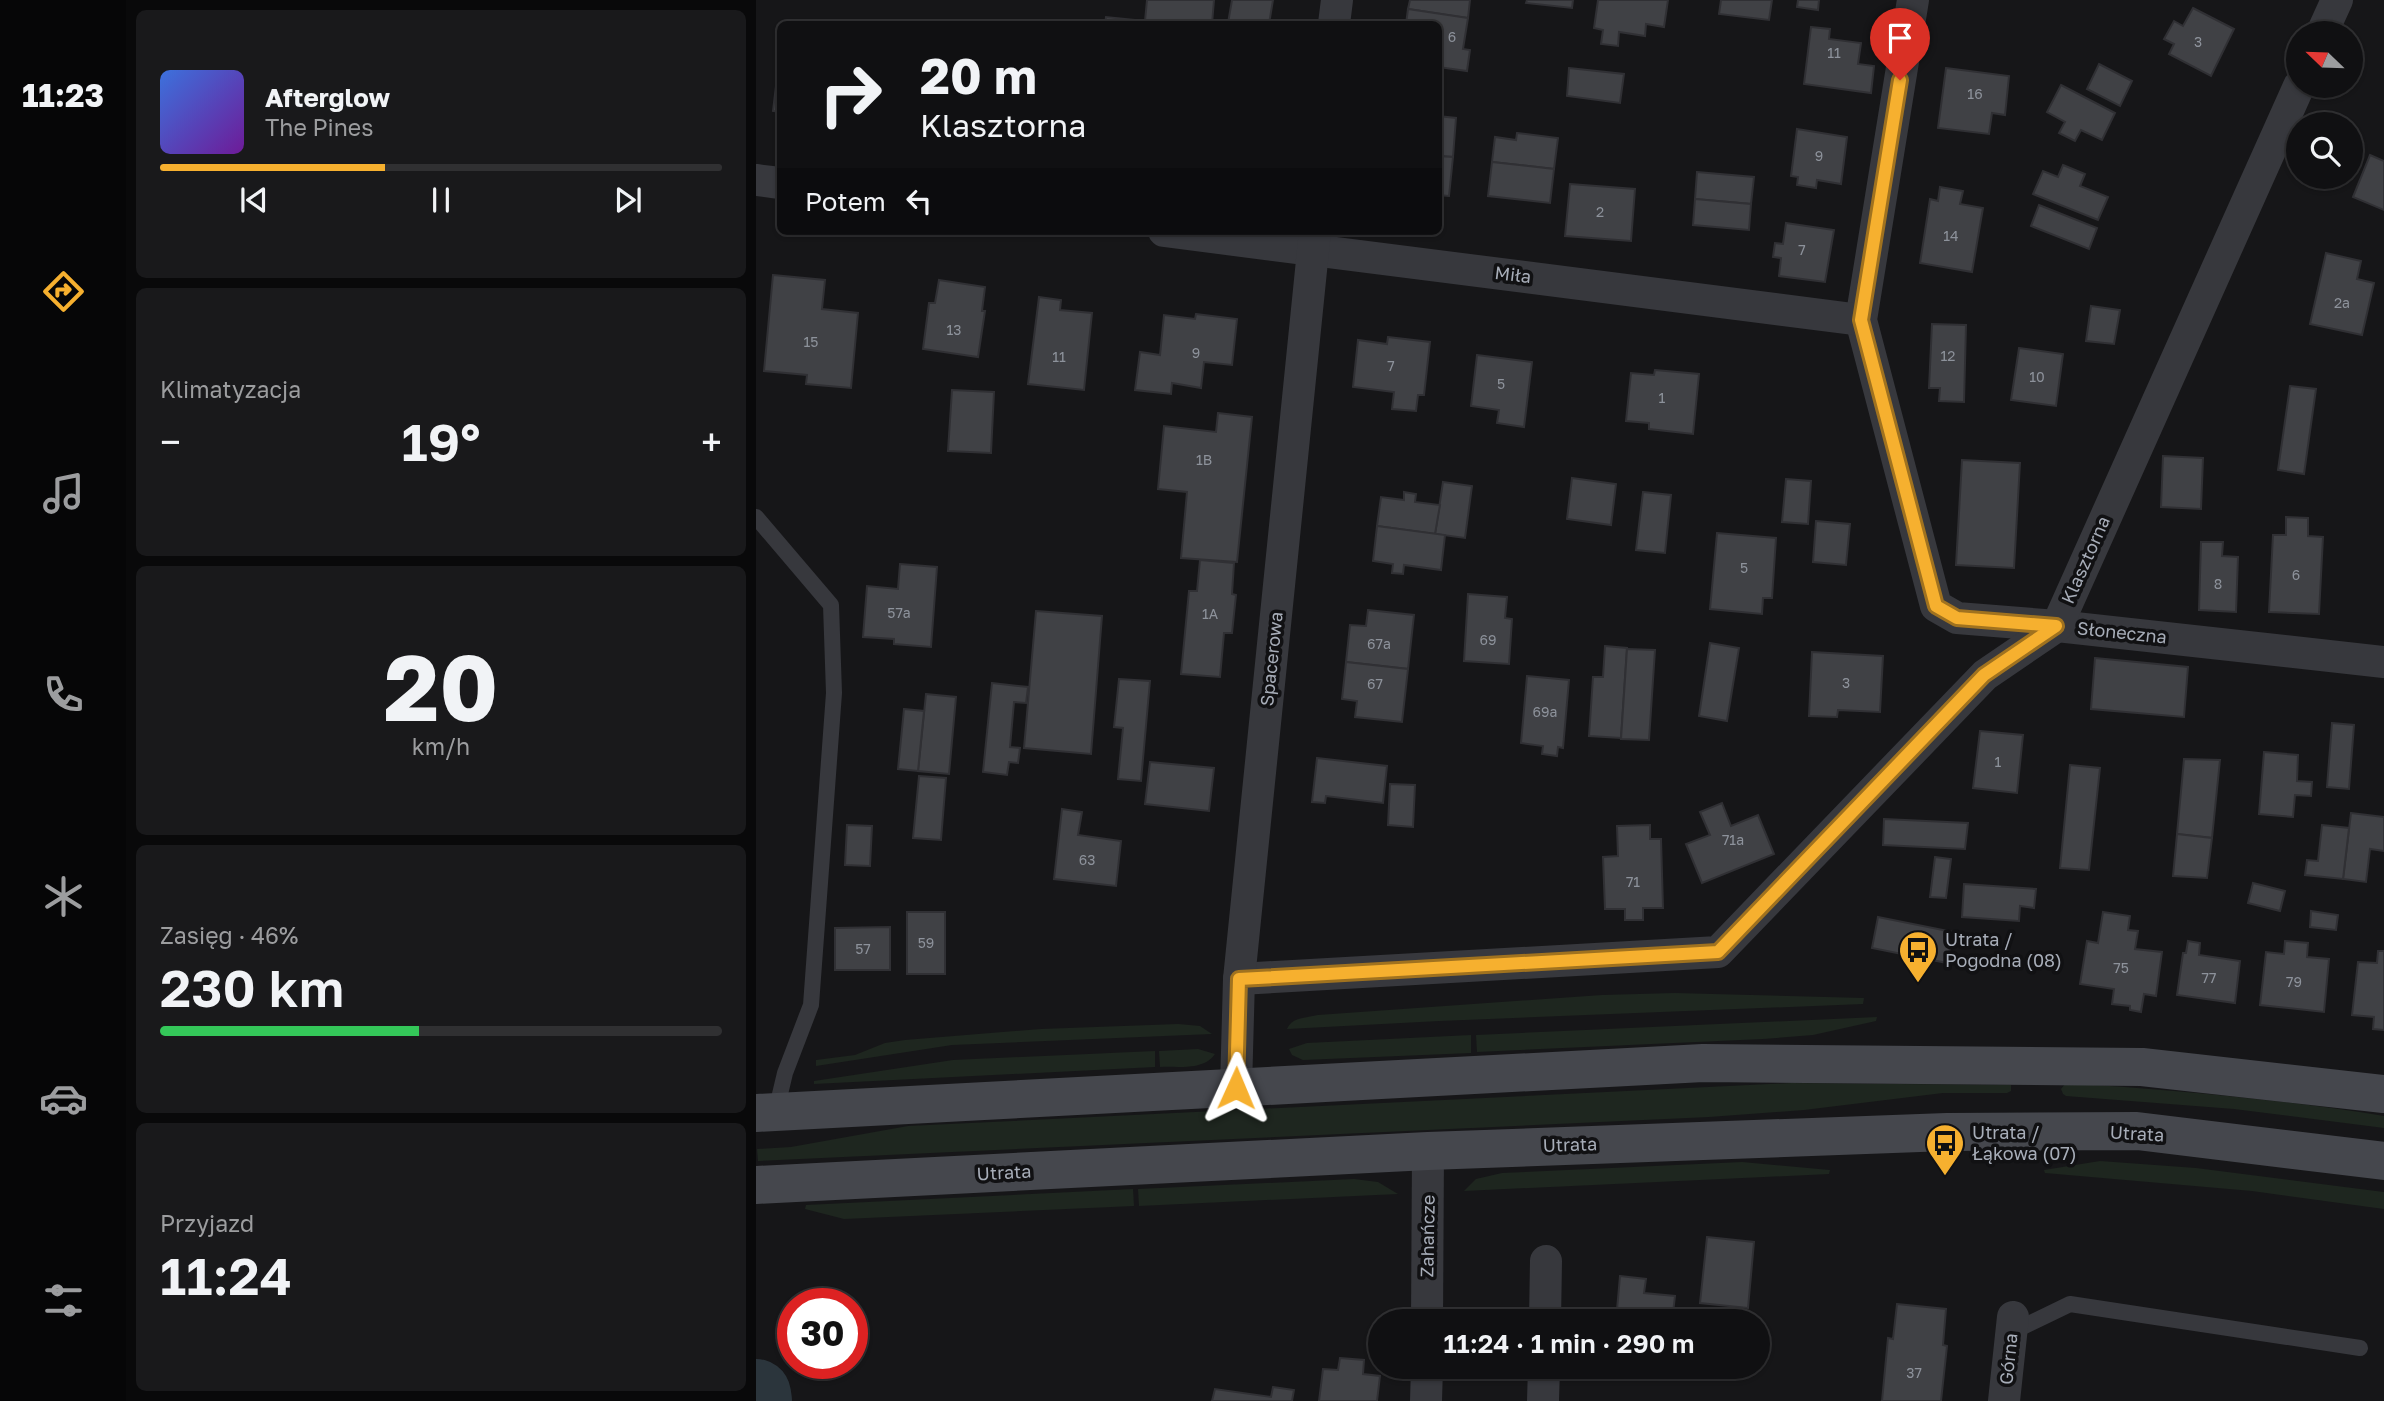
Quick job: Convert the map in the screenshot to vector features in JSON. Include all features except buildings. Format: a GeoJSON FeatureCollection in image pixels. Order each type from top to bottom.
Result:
{"type":"FeatureCollection","features":[{"type":"Feature","properties":{"kind":"main road"},"geometry":{"type":"LineString","coordinates":[[766,1112],[1703,1063],[2142,1067],[2384,1094]]}},
{"type":"Feature","properties":{"kind":"main road","name":"Utrata"},"geometry":{"type":"LineString","coordinates":[[756,1185],[1428,1151],[1933,1133],[2137,1131],[2384,1161]]}},
{"type":"Feature","properties":{"kind":"street"},"geometry":{"type":"LineString","coordinates":[[1334,21],[1337,0]]}},
{"type":"Feature","properties":{"kind":"street","name":"Słoneczna"},"geometry":{"type":"LineString","coordinates":[[1913,0],[1861,320],[1936,606],[1957,618],[2056,626],[2384,662]]}},
{"type":"Feature","properties":{"kind":"street"},"geometry":{"type":"LineString","coordinates":[[2327,21],[2337,0]]}},
{"type":"Feature","properties":{"kind":"street","name":"Klasztorna"},"geometry":{"type":"LineString","coordinates":[[1239,979],[1718,952],[1984,675],[2056,626],[2294,98]]}},
{"type":"Feature","properties":{"kind":"street"},"geometry":{"type":"LineString","coordinates":[[756,180],[777,183]]}},
{"type":"Feature","properties":{"kind":"street","name":"Miła"},"geometry":{"type":"LineString","coordinates":[[1231,235],[1314,240],[1861,320]]}},
{"type":"Feature","properties":{"kind":"street","name":"Spacerowa"},"geometry":{"type":"LineString","coordinates":[[1236,1088],[1239,979],[1314,240]]}},
{"type":"Feature","properties":{"kind":"street","name":"Zahańcze"},"geometry":{"type":"LineString","coordinates":[[1427,1309],[1428,1151]]}},
{"type":"Feature","properties":{"kind":"street"},"geometry":{"type":"LineString","coordinates":[[1545,1309],[1546,1261]]}},
{"type":"Feature","properties":{"kind":"street","name":"Górna"},"geometry":{"type":"LineString","coordinates":[[2004,1401],[2012,1325]]}},
{"type":"Feature","properties":{"kind":"street"},"geometry":{"type":"LineString","coordinates":[[1426,1401],[1427,1379]]}},
{"type":"Feature","properties":{"kind":"street"},"geometry":{"type":"LineString","coordinates":[[1543,1401],[1544,1379]]}},
{"type":"Feature","properties":{"kind":"lane"},"geometry":{"type":"LineString","coordinates":[[756,517],[831,605],[834,693],[811,1004],[785,1073],[766,1112]]}},
{"type":"Feature","properties":{"kind":"lane"},"geometry":{"type":"LineString","coordinates":[[2012,1325],[2070,1304],[2360,1348]]}},
{"type":"Feature","properties":{"kind":"shaded area"},"geometry":{"type":"Polygon","coordinates":[[[1675,993],[1864,998],[1863,1004],[1287,1029],[1296,1020],[1318,1015],[1602,995],[1675,993]]]}},
{"type":"Feature","properties":{"kind":"shaded area"},"geometry":{"type":"Polygon","coordinates":[[[1877,1017],[1876,1021],[1813,1035],[1477,1052],[1476,1035],[1877,1017]]]}},
{"type":"Feature","properties":{"kind":"shaded area"},"geometry":{"type":"Polygon","coordinates":[[[1178,1024],[1200,1026],[1212,1034],[952,1045],[816,1066],[816,1060],[855,1055],[885,1043],[905,1040],[1041,1029],[1178,1024]]]}},
{"type":"Feature","properties":{"kind":"shaded area"},"geometry":{"type":"Polygon","coordinates":[[[1471,1035],[1471,1053],[1303,1060],[1292,1055],[1289,1049],[1307,1043],[1471,1035]]]}},
{"type":"Feature","properties":{"kind":"shaded area"},"geometry":{"type":"Polygon","coordinates":[[[1198,1049],[1215,1054],[1197,1065],[1160,1067],[1159,1051],[1198,1049]]]}},
{"type":"Feature","properties":{"kind":"shaded area"},"geometry":{"type":"Polygon","coordinates":[[[1155,1051],[1155,1067],[814,1084],[814,1081],[953,1060],[1155,1051]]]}},
{"type":"Feature","properties":{"kind":"shaded area"},"geometry":{"type":"Polygon","coordinates":[[[1792,1083],[2011,1085],[2011,1091],[1943,1093],[1804,1110],[1709,1117],[758,1161],[757,1149],[791,1147],[908,1126],[1792,1083]]]}},
{"type":"Feature","properties":{"kind":"shaded area"},"geometry":{"type":"Polygon","coordinates":[[[2066,1083],[2225,1096],[2345,1110],[2384,1116],[2384,1128],[2234,1109],[2066,1096],[2061,1089],[2066,1083]]]}},
{"type":"Feature","properties":{"kind":"shaded area"},"geometry":{"type":"Polygon","coordinates":[[[2100,1161],[2196,1168],[2384,1192],[2384,1209],[2252,1191],[2045,1173],[2044,1170],[2100,1161]]]}},
{"type":"Feature","properties":{"kind":"shaded area"},"geometry":{"type":"Polygon","coordinates":[[[1742,1162],[1830,1170],[1829,1174],[1464,1191],[1476,1179],[1502,1173],[1742,1162]]]}},
{"type":"Feature","properties":{"kind":"shaded area"},"geometry":{"type":"Polygon","coordinates":[[[1354,1179],[1378,1182],[1398,1194],[1139,1206],[1138,1189],[1354,1179]]]}},
{"type":"Feature","properties":{"kind":"shaded area"},"geometry":{"type":"Polygon","coordinates":[[[1133,1189],[1134,1206],[844,1219],[805,1209],[806,1205],[1133,1189]]]}},
{"type":"Feature","properties":{"kind":"waterway"},"geometry":{"type":"LineString","coordinates":[[756,1394],[757,1401]]}},
{"type":"Feature","properties":{"kind":"place","name":"Utrata / Pogodna (08)"},"geometry":{"type":"Point","coordinates":[1918,984]}},
{"type":"Feature","properties":{"kind":"place","name":"Utrata / Łąkowa (07)"},"geometry":{"type":"Point","coordinates":[1945,1177]}},
{"type":"Feature","properties":{"kind":"route"},"geometry":{"type":"LineString","coordinates":[[1236,1088],[1239,979],[1718,952],[1984,675],[2056,626],[1957,618],[1936,606],[1861,320],[1900,80]]}}]}
